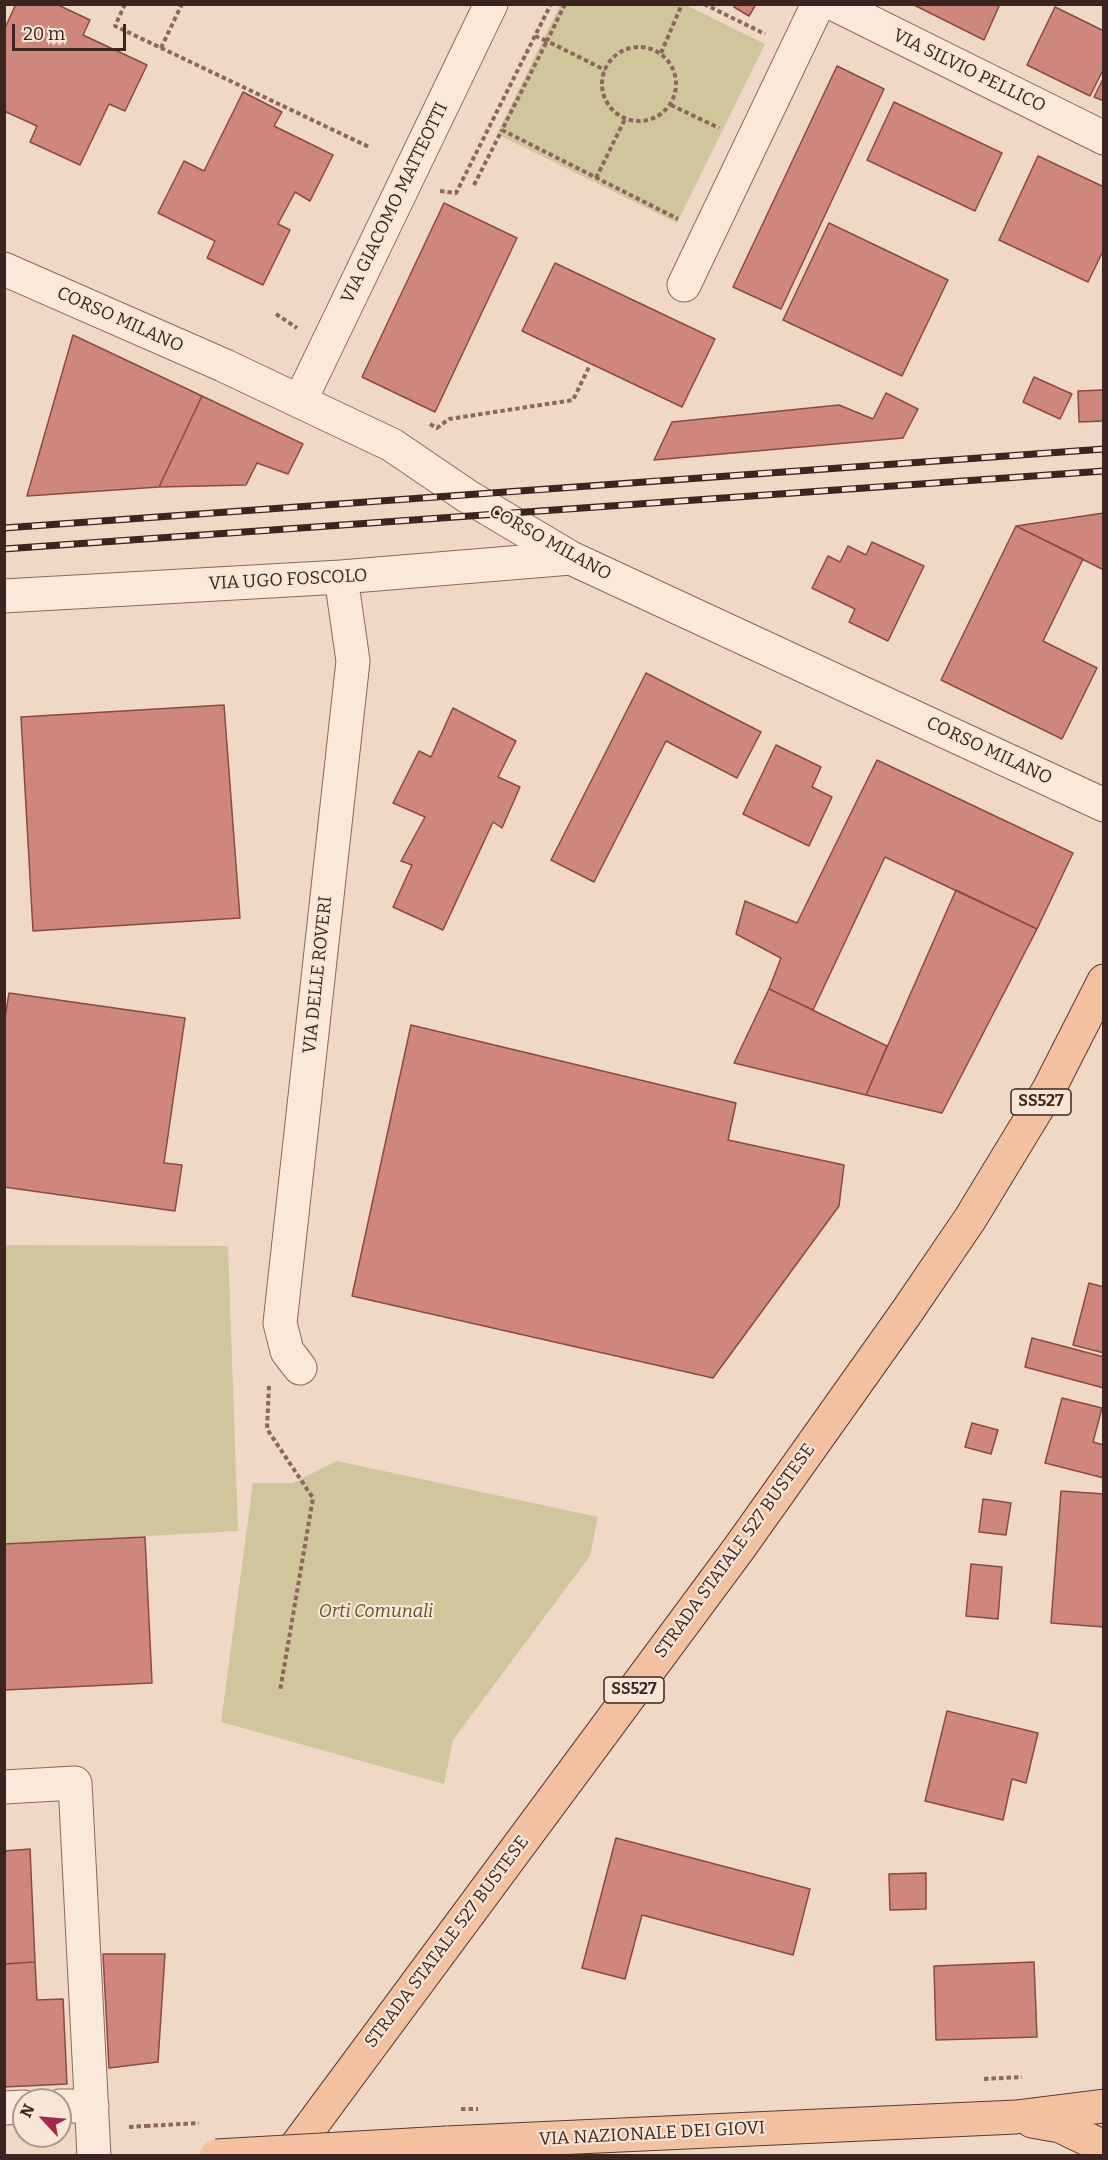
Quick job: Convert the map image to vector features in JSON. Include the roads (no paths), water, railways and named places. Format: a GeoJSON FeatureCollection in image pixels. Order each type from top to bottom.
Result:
{"type":"FeatureCollection","features":[{"type":"Feature","properties":{"kind":"main road","name":"STRADA STATALE 527 BUSTESE"},"geometry":{"type":"LineString","coordinates":[[289,2156],[740,1547],[906,1313],[970,1219],[1049,1089],[1104,981]]}},
{"type":"Feature","properties":{"kind":"main road","name":"VIA NAZIONALE DEI GIOVI"},"geometry":{"type":"LineString","coordinates":[[216,2156],[446,2143],[534,2147],[1016,2117],[1104,2106]]}},
{"type":"Feature","properties":{"kind":"main road","name":"VIA NAZIONALE DEI GIOVI"},"geometry":{"type":"LineString","coordinates":[[1016,2117],[1060,2126],[1104,2147]]}},
{"type":"Feature","properties":{"kind":"street","name":"VIA GIACOMO MATTEOTTI"},"geometry":{"type":"LineString","coordinates":[[300,401],[491,4]]}},
{"type":"Feature","properties":{"kind":"street"},"geometry":{"type":"LineString","coordinates":[[684,285],[818,4]]}},
{"type":"Feature","properties":{"kind":"street","name":"VIA SILVIO PELLICO"},"geometry":{"type":"LineString","coordinates":[[834,4],[1104,138]]}},
{"type":"Feature","properties":{"kind":"street","name":"CORSO MILANO"},"geometry":{"type":"LineString","coordinates":[[4,269],[300,401],[392,445],[467,496],[571,558],[1093,800]]}},
{"type":"Feature","properties":{"kind":"street","name":"VIA UGO FOSCOLO"},"geometry":{"type":"LineString","coordinates":[[4,596],[340,577],[571,558]]}},
{"type":"Feature","properties":{"kind":"street","name":"VIA DELLE ROVERI"},"geometry":{"type":"LineString","coordinates":[[293,1360],[280,1323],[353,661],[340,577]]}},
{"type":"Feature","properties":{"kind":"street"},"geometry":{"type":"LineString","coordinates":[[4,1787],[75,1784],[76,2106],[94,2156]]}},
{"type":"Feature","properties":{"kind":"railway"},"geometry":{"type":"LineString","coordinates":[[4,528],[1104,449]]}},
{"type":"Feature","properties":{"kind":"railway"},"geometry":{"type":"LineString","coordinates":[[4,549],[1104,471]]}},
{"type":"Feature","properties":{"kind":"park label","name":"Orti Comunali"},"geometry":{"type":"Point","coordinates":[376,1612]}}]}
